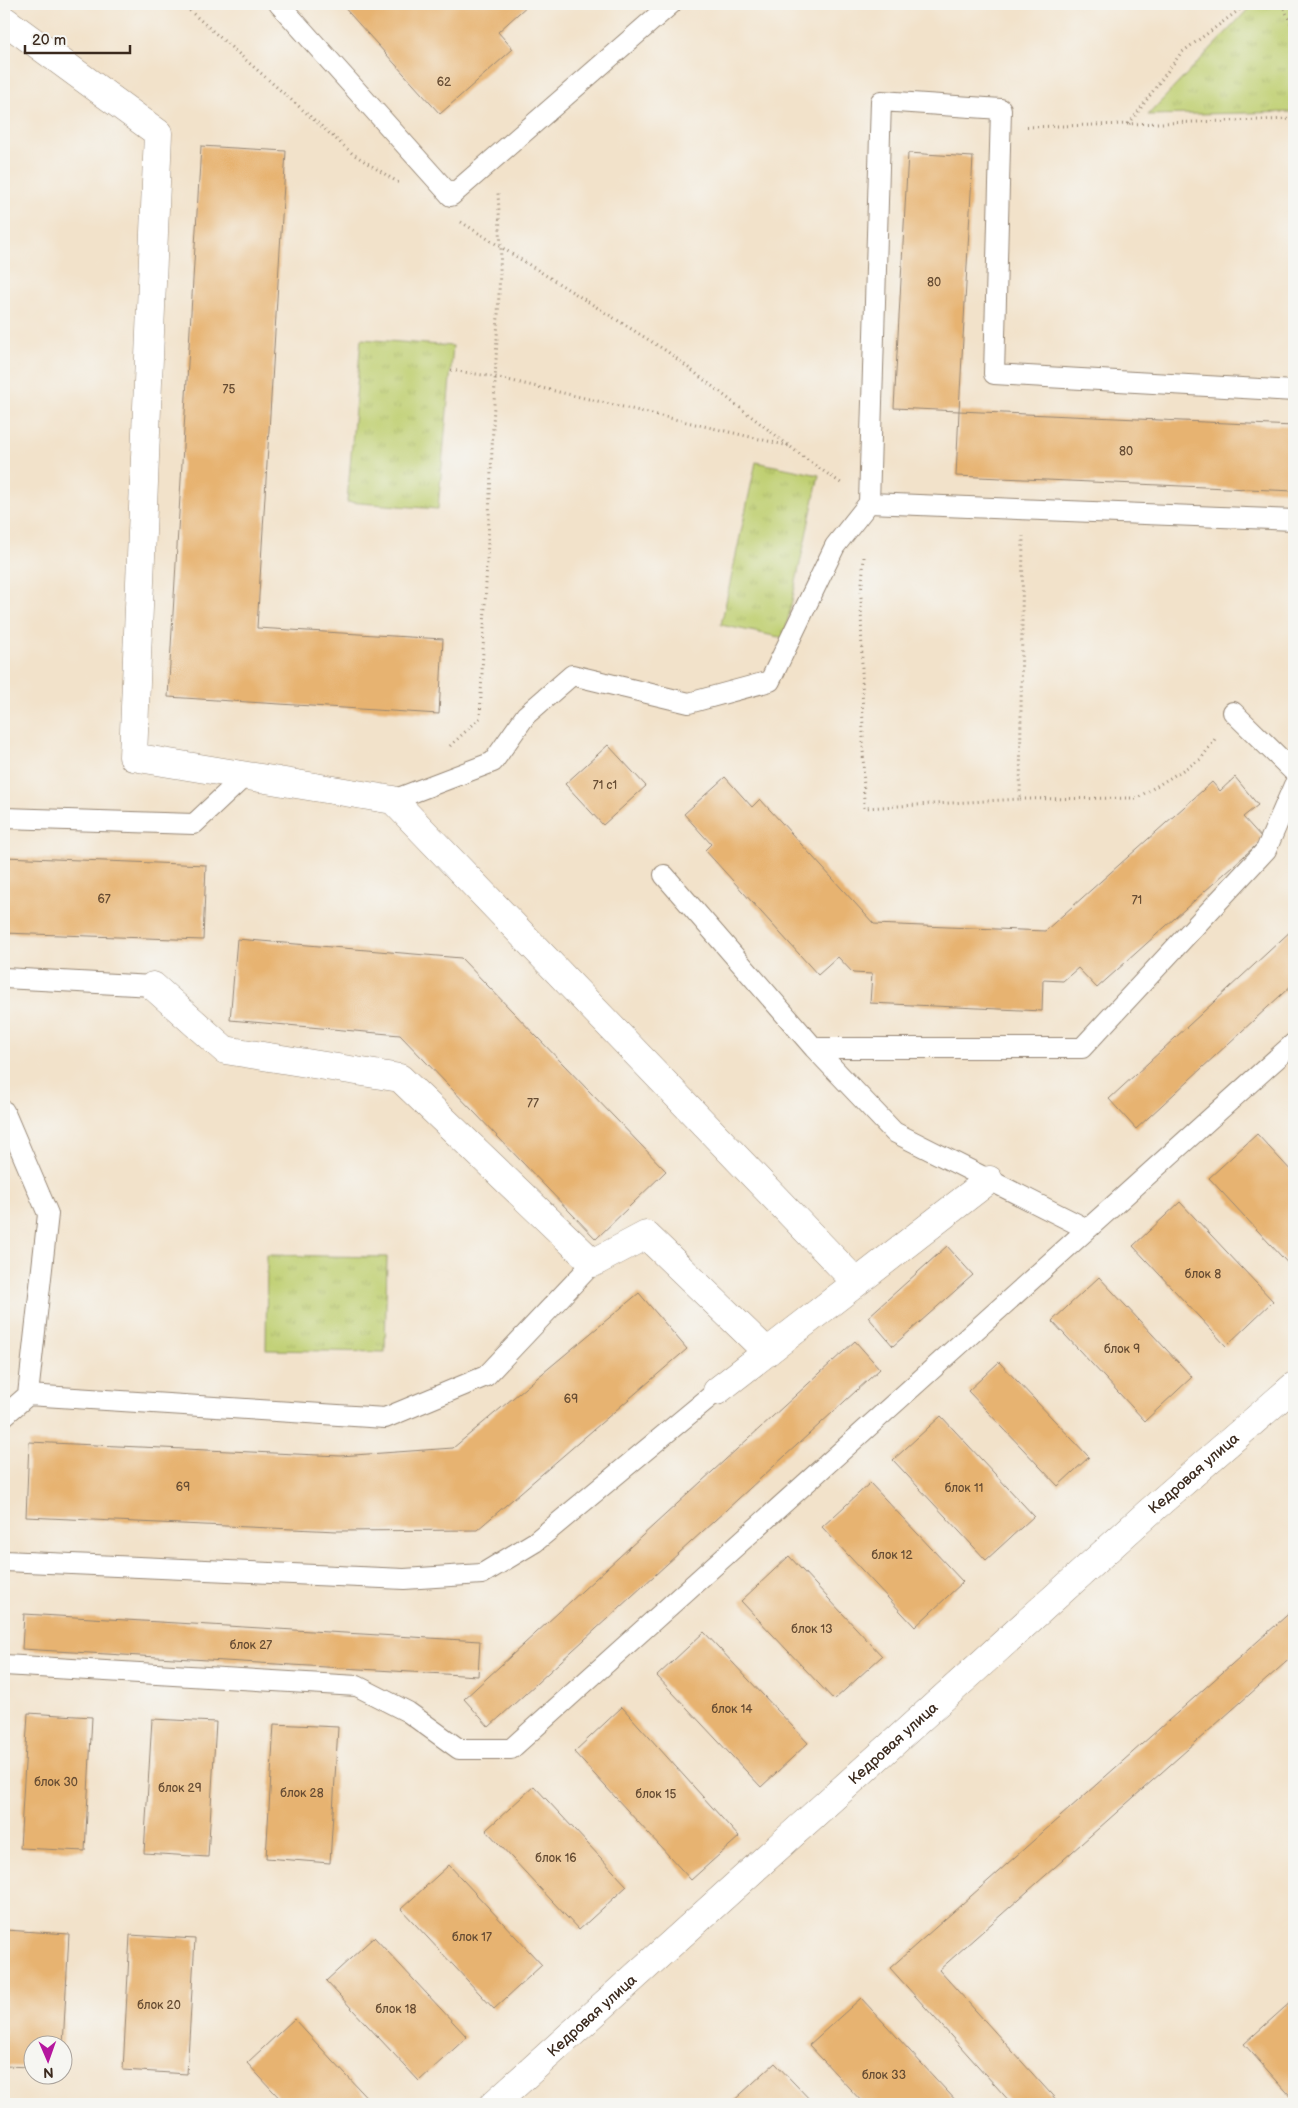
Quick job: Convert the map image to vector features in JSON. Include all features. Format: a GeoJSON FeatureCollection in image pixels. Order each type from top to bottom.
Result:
{"type":"FeatureCollection","features":[{"type":"Feature","properties":{"kind":"street"},"geometry":{"type":"LineString","coordinates":[[4,20],[158,132],[133,756],[394,800],[856,1282]]}},
{"type":"Feature","properties":{"kind":"street"},"geometry":{"type":"LineString","coordinates":[[153,986],[226,1050],[400,1078],[593,1264],[646,1235],[767,1352]]}},
{"type":"Feature","properties":{"kind":"street"},"geometry":{"type":"LineString","coordinates":[[717,1391],[989,1180]]}},
{"type":"Feature","properties":{"kind":"street","name":"Кедровая улица"},"geometry":{"type":"LineString","coordinates":[[494,2104],[1141,1519],[1294,1386]]}},
{"type":"Feature","properties":{"kind":"lane"},"geometry":{"type":"LineString","coordinates":[[279,4],[451,196],[671,4]]}},
{"type":"Feature","properties":{"kind":"lane"},"geometry":{"type":"LineString","coordinates":[[394,800],[493,762],[526,716],[572,675],[689,703],[770,681],[835,546],[870,503],[881,101],[1001,109],[994,374],[1294,391]]}},
{"type":"Feature","properties":{"kind":"lane"},"geometry":{"type":"LineString","coordinates":[[870,503],[1294,520]]}},
{"type":"Feature","properties":{"kind":"lane"},"geometry":{"type":"LineString","coordinates":[[1233,712],[1294,772]]}},
{"type":"Feature","properties":{"kind":"lane"},"geometry":{"type":"LineString","coordinates":[[4,818],[194,824],[246,775]]}},
{"type":"Feature","properties":{"kind":"lane"},"geometry":{"type":"LineString","coordinates":[[814,1048],[1082,1048],[1266,850],[1294,785]]}},
{"type":"Feature","properties":{"kind":"lane"},"geometry":{"type":"LineString","coordinates":[[664,875],[814,1048],[894,1132],[1087,1229]]}},
{"type":"Feature","properties":{"kind":"lane"},"geometry":{"type":"LineString","coordinates":[[4,978],[153,986]]}},
{"type":"Feature","properties":{"kind":"lane"},"geometry":{"type":"LineString","coordinates":[[4,1665],[357,1686],[408,1712],[458,1749],[511,1748],[1294,1043]]}},
{"type":"Feature","properties":{"kind":"lane"},"geometry":{"type":"LineString","coordinates":[[4,1111],[48,1214],[28,1395],[4,1416]]}},
{"type":"Feature","properties":{"kind":"lane"},"geometry":{"type":"LineString","coordinates":[[28,1395],[385,1418],[486,1376],[593,1264]]}},
{"type":"Feature","properties":{"kind":"lane"},"geometry":{"type":"LineString","coordinates":[[4,1561],[404,1579],[482,1574],[535,1542],[717,1391]]}},
{"type":"Feature","properties":{"kind":"path"},"geometry":{"type":"LineString","coordinates":[[182,4],[353,154],[401,184]]}},
{"type":"Feature","properties":{"kind":"path"},"geometry":{"type":"LineString","coordinates":[[1129,124],[1181,53],[1247,4]]}},
{"type":"Feature","properties":{"kind":"path"},"geometry":{"type":"LineString","coordinates":[[1282,4],[1294,30]]}},
{"type":"Feature","properties":{"kind":"path"},"geometry":{"type":"LineString","coordinates":[[1001,128],[1294,119]]}},
{"type":"Feature","properties":{"kind":"path"},"geometry":{"type":"LineString","coordinates":[[444,752],[480,718],[501,248],[496,156]]}},
{"type":"Feature","properties":{"kind":"path"},"geometry":{"type":"LineString","coordinates":[[459,221],[668,352],[791,447],[870,503],[861,596],[864,808],[1020,799],[1138,798],[1201,759],[1233,712]]}},
{"type":"Feature","properties":{"kind":"path"},"geometry":{"type":"LineString","coordinates":[[451,370],[495,377],[791,447]]}},
{"type":"Feature","properties":{"kind":"path"},"geometry":{"type":"LineString","coordinates":[[1020,799],[1024,509]]}},
{"type":"Feature","properties":{"kind":"green space"},"geometry":{"type":"Polygon","coordinates":[[[1253,4],[1294,4],[1294,112],[1148,115],[1253,4]]]}},
{"type":"Feature","properties":{"kind":"green space"},"geometry":{"type":"Polygon","coordinates":[[[361,339],[453,346],[438,509],[347,502],[361,339]]]}},
{"type":"Feature","properties":{"kind":"green space"},"geometry":{"type":"Polygon","coordinates":[[[756,462],[819,475],[784,638],[721,625],[756,462]]]}},
{"type":"Feature","properties":{"kind":"green space"},"geometry":{"type":"Polygon","coordinates":[[[267,1255],[387,1257],[385,1352],[266,1350],[267,1255]]]}},
{"type":"Feature","properties":{"kind":"building"},"geometry":{"type":"Polygon","coordinates":[[[341,4],[529,4],[498,32],[513,49],[440,114],[341,4]]]}},
{"type":"Feature","properties":{"kind":"building"},"geometry":{"type":"Polygon","coordinates":[[[201,146],[286,151],[257,628],[443,639],[439,714],[168,697],[201,146]]]}},
{"type":"Feature","properties":{"kind":"building"},"geometry":{"type":"Polygon","coordinates":[[[908,153],[973,157],[959,411],[894,408],[908,153]]]}},
{"type":"Feature","properties":{"kind":"building"},"geometry":{"type":"Polygon","coordinates":[[[959,411],[1294,426],[1294,491],[956,476],[959,411]]]}},
{"type":"Feature","properties":{"kind":"building"},"geometry":{"type":"Polygon","coordinates":[[[608,745],[646,786],[603,825],[565,784],[608,745]]]}},
{"type":"Feature","properties":{"kind":"building"},"geometry":{"type":"Polygon","coordinates":[[[725,777],[752,807],[760,799],[874,924],[1045,931],[1212,782],[1220,791],[1235,777],[1258,805],[1243,817],[1263,839],[1097,988],[1078,968],[1063,981],[1043,980],[1042,1011],[870,1003],[872,974],[853,973],[838,957],[818,975],[705,850],[711,844],[684,814],[725,777]]]}},
{"type":"Feature","properties":{"kind":"building"},"geometry":{"type":"Polygon","coordinates":[[[4,857],[206,865],[203,940],[4,933],[4,857]]]}},
{"type":"Feature","properties":{"kind":"building"},"geometry":{"type":"Polygon","coordinates":[[[1294,928],[1294,983],[1136,1129],[1109,1099],[1294,928]]]}},
{"type":"Feature","properties":{"kind":"building"},"geometry":{"type":"Polygon","coordinates":[[[237,939],[461,958],[666,1171],[596,1239],[400,1035],[230,1020],[237,939]]]}},
{"type":"Feature","properties":{"kind":"building"},"geometry":{"type":"Polygon","coordinates":[[[1294,1104],[1294,1115],[1289,1109],[1294,1104]]]}},
{"type":"Feature","properties":{"kind":"building"},"geometry":{"type":"Polygon","coordinates":[[[1257,1134],[1294,1174],[1294,1270],[1209,1178],[1257,1134]]]}},
{"type":"Feature","properties":{"kind":"building"},"geometry":{"type":"Polygon","coordinates":[[[1180,1202],[1273,1301],[1226,1346],[1133,1246],[1180,1202]]]}},
{"type":"Feature","properties":{"kind":"building"},"geometry":{"type":"Polygon","coordinates":[[[947,1246],[973,1275],[893,1346],[868,1317],[947,1246]]]}},
{"type":"Feature","properties":{"kind":"building"},"geometry":{"type":"Polygon","coordinates":[[[1099,1277],[1192,1377],[1145,1421],[1052,1321],[1099,1277]]]}},
{"type":"Feature","properties":{"kind":"building"},"geometry":{"type":"Polygon","coordinates":[[[639,1293],[687,1349],[477,1530],[337,1531],[26,1517],[29,1442],[340,1456],[453,1448],[639,1293]]]}},
{"type":"Feature","properties":{"kind":"building"},"geometry":{"type":"Polygon","coordinates":[[[855,1341],[880,1369],[489,1727],[464,1699],[855,1341]]]}},
{"type":"Feature","properties":{"kind":"building"},"geometry":{"type":"Polygon","coordinates":[[[999,1362],[1089,1457],[1058,1486],[968,1391],[999,1362]]]}},
{"type":"Feature","properties":{"kind":"building"},"geometry":{"type":"Polygon","coordinates":[[[941,1416],[1034,1516],[986,1560],[893,1460],[941,1416]]]}},
{"type":"Feature","properties":{"kind":"building"},"geometry":{"type":"Polygon","coordinates":[[[870,1483],[963,1582],[915,1627],[822,1527],[870,1483]]]}},
{"type":"Feature","properties":{"kind":"building"},"geometry":{"type":"Polygon","coordinates":[[[789,1556],[882,1656],[834,1700],[741,1601],[789,1556]]]}},
{"type":"Feature","properties":{"kind":"building"},"geometry":{"type":"Polygon","coordinates":[[[1294,1609],[1294,1655],[939,1970],[1060,2104],[1012,2104],[890,1968],[1294,1609]]]}},
{"type":"Feature","properties":{"kind":"building"},"geometry":{"type":"Polygon","coordinates":[[[24,1614],[480,1641],[478,1676],[22,1649],[24,1614]]]}},
{"type":"Feature","properties":{"kind":"building"},"geometry":{"type":"Polygon","coordinates":[[[704,1632],[808,1743],[761,1787],[657,1676],[704,1632]]]}},
{"type":"Feature","properties":{"kind":"building"},"geometry":{"type":"Polygon","coordinates":[[[622,1707],[739,1837],[691,1880],[574,1752],[622,1707]]]}},
{"type":"Feature","properties":{"kind":"building"},"geometry":{"type":"Polygon","coordinates":[[[28,1713],[92,1717],[85,1851],[20,1848],[28,1713]]]}},
{"type":"Feature","properties":{"kind":"building"},"geometry":{"type":"Polygon","coordinates":[[[152,1719],[216,1722],[208,1857],[144,1853],[152,1719]]]}},
{"type":"Feature","properties":{"kind":"building"},"geometry":{"type":"Polygon","coordinates":[[[274,1724],[338,1727],[330,1863],[266,1858],[274,1724]]]}},
{"type":"Feature","properties":{"kind":"building"},"geometry":{"type":"Polygon","coordinates":[[[534,1786],[627,1886],[579,1930],[486,1830],[534,1786]]]}},
{"type":"Feature","properties":{"kind":"building"},"geometry":{"type":"Polygon","coordinates":[[[449,1865],[542,1965],[494,2009],[401,1909],[449,1865]]]}},
{"type":"Feature","properties":{"kind":"building"},"geometry":{"type":"Polygon","coordinates":[[[5,1930],[69,1934],[64,2036],[22,2036],[22,2067],[4,2066],[5,1930]]]}},
{"type":"Feature","properties":{"kind":"building"},"geometry":{"type":"Polygon","coordinates":[[[130,1935],[195,1939],[187,2074],[123,2070],[130,1935]]]}},
{"type":"Feature","properties":{"kind":"building"},"geometry":{"type":"Polygon","coordinates":[[[374,1937],[467,2037],[419,2081],[326,1981],[374,1937]]]}},
{"type":"Feature","properties":{"kind":"building"},"geometry":{"type":"Polygon","coordinates":[[[861,1998],[959,2104],[864,2104],[809,2045],[861,1998]]]}},
{"type":"Feature","properties":{"kind":"building"},"geometry":{"type":"Polygon","coordinates":[[[1294,1999],[1294,2100],[1244,2044],[1294,1999]]]}},
{"type":"Feature","properties":{"kind":"building"},"geometry":{"type":"Polygon","coordinates":[[[294,2019],[373,2104],[285,2104],[247,2063],[294,2019]]]}},
{"type":"Feature","properties":{"kind":"building"},"geometry":{"type":"Polygon","coordinates":[[[775,2063],[814,2104],[730,2104],[775,2063]]]}}]}
